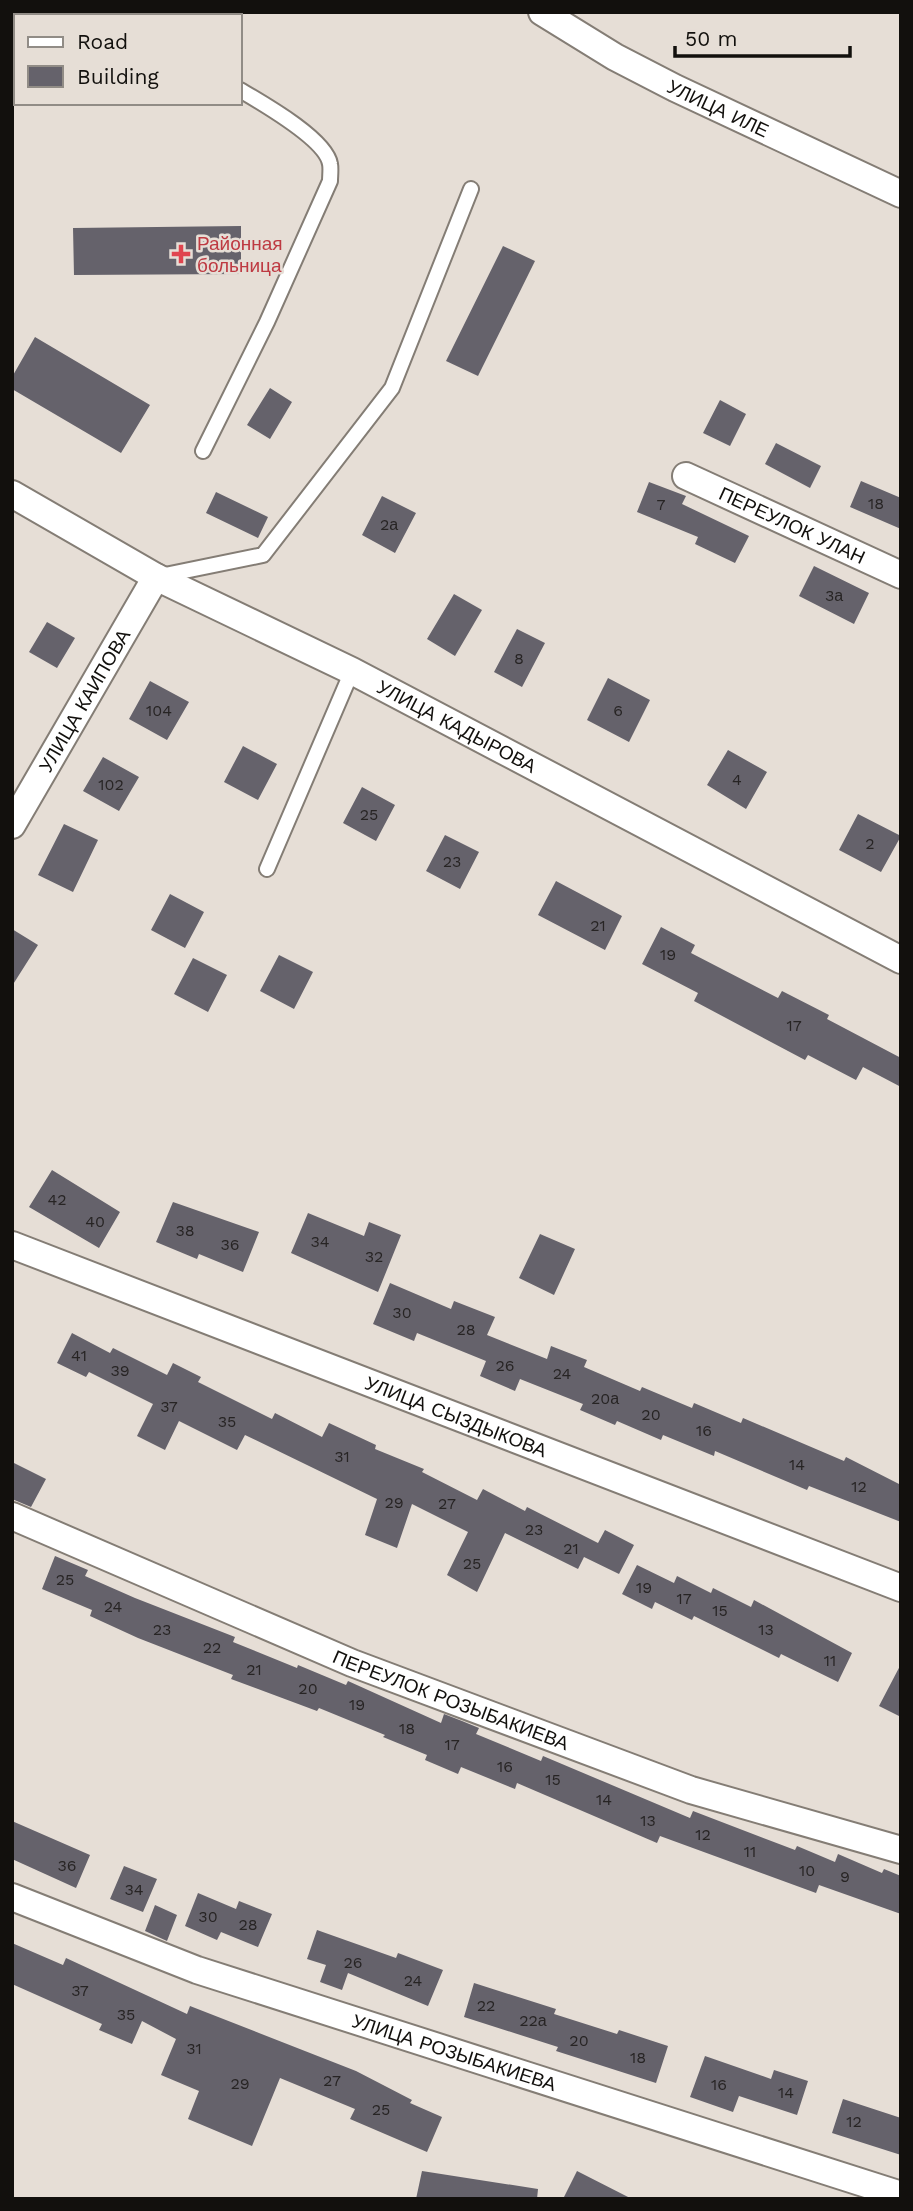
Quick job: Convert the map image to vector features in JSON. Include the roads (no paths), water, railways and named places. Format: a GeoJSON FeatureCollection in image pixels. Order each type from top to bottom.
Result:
{"type":"FeatureCollection","features":[{"type":"Feature","properties":{"kind":"street","name":"УЛИЦА ИЛЕ"},"geometry":{"type":"LineString","coordinates":[[542,12],[615,57],[674,88],[901,194]]}},
{"type":"Feature","properties":{"kind":"street","name":"ПЕРЕУЛОК УЛАН"},"geometry":{"type":"LineString","coordinates":[[686,476],[901,575]]}},
{"type":"Feature","properties":{"kind":"street","name":"УЛИЦА КАДЫРОВА"},"geometry":{"type":"LineString","coordinates":[[12,494],[156,577],[352,671],[897,950]]}},
{"type":"Feature","properties":{"kind":"street","name":"УЛИЦА КАИПОВА"},"geometry":{"type":"LineString","coordinates":[[12,825],[156,577]]}},
{"type":"Feature","properties":{"kind":"street","name":"УЛИЦА СЫЗДЫКОВА"},"geometry":{"type":"LineString","coordinates":[[12,1245],[901,1588]]}},
{"type":"Feature","properties":{"kind":"street","name":"ПЕРЕУЛОК РОЗЫБАКИЕВА"},"geometry":{"type":"LineString","coordinates":[[12,1516],[352,1663],[691,1790],[901,1850]]}},
{"type":"Feature","properties":{"kind":"street","name":"УЛИЦА РОЗЫБАКИЕВА"},"geometry":{"type":"LineString","coordinates":[[12,1897],[197,1970],[901,2195]]}},
{"type":"Feature","properties":{"kind":"lane"},"geometry":{"type":"LineString","coordinates":[[203,451],[267,322],[330,181],[331,163],[324,152],[295,124],[242,91]]}},
{"type":"Feature","properties":{"kind":"lane"},"geometry":{"type":"LineString","coordinates":[[156,577],[263,555],[392,388],[471,189]]}},
{"type":"Feature","properties":{"kind":"lane"},"geometry":{"type":"LineString","coordinates":[[267,869],[352,671]]}},
{"type":"Feature","properties":{"kind":"place","name":"Районная больница"},"geometry":{"type":"Point","coordinates":[181,254]}}]}
